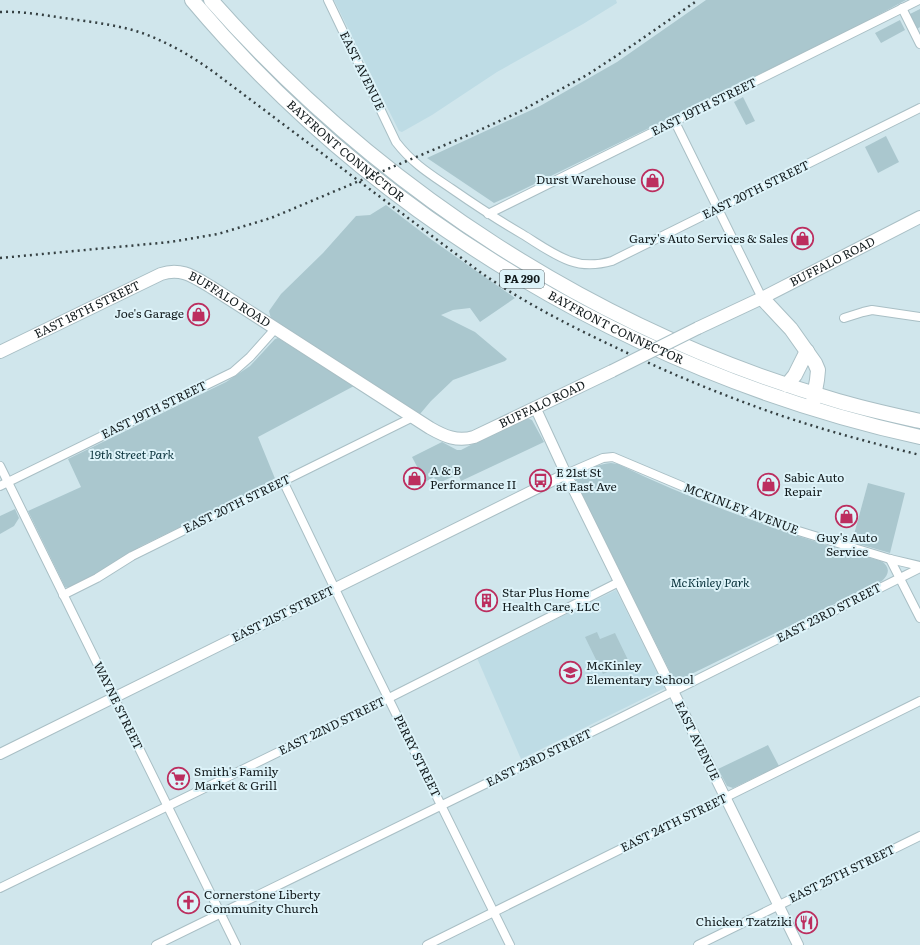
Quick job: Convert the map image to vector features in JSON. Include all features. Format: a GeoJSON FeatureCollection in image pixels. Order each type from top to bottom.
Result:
{"type":"FeatureCollection","features":[{"type":"Feature","properties":{"kind":"highway","name":"BAYFRONT CONNECTOR"},"geometry":{"type":"LineString","coordinates":[[211,0],[255,48],[328,119],[407,184],[484,238],[554,280],[650,330],[726,363],[815,394],[920,422]]}},
{"type":"Feature","properties":{"kind":"highway","name":"BAYFRONT CONNECTOR"},"geometry":{"type":"LineString","coordinates":[[193,2],[242,56],[327,137],[384,184],[432,220],[478,252],[529,283],[632,338],[725,378],[811,408],[920,437]]}},
{"type":"Feature","properties":{"kind":"highway"},"geometry":{"type":"LineString","coordinates":[[762,298],[791,328],[816,363],[818,370],[815,394],[811,408]]}},
{"type":"Feature","properties":{"kind":"highway"},"geometry":{"type":"LineString","coordinates":[[787,385],[795,375],[807,351]]}},
{"type":"Feature","properties":{"kind":"main road","name":"BUFFALO ROAD"},"geometry":{"type":"LineString","coordinates":[[175,270],[191,276],[211,287],[440,434],[449,438],[462,439],[474,437],[612,371],[762,298],[920,217]]}},
{"type":"Feature","properties":{"kind":"main road","name":"EAST 18TH STREET"},"geometry":{"type":"LineString","coordinates":[[0,352],[161,274],[175,270]]}},
{"type":"Feature","properties":{"kind":"street","name":"EAST AVENUE"},"geometry":{"type":"LineString","coordinates":[[328,0],[396,142],[406,155],[420,167],[488,214],[562,258],[576,263],[590,265]]}},
{"type":"Feature","properties":{"kind":"street","name":"EAST 19TH STREET"},"geometry":{"type":"LineString","coordinates":[[488,214],[919,0]]}},
{"type":"Feature","properties":{"kind":"street"},"geometry":{"type":"LineString","coordinates":[[902,8],[920,44]]}},
{"type":"Feature","properties":{"kind":"street","name":"EAST 20TH STREET"},"geometry":{"type":"LineString","coordinates":[[590,265],[612,261],[920,108]]}},
{"type":"Feature","properties":{"kind":"street"},"geometry":{"type":"LineString","coordinates":[[675,122],[762,298]]}},
{"type":"Feature","properties":{"kind":"street"},"geometry":{"type":"LineString","coordinates":[[844,318],[872,310],[920,317]]}},
{"type":"Feature","properties":{"kind":"street","name":"EAST 19TH STREET"},"geometry":{"type":"LineString","coordinates":[[4,484],[233,372],[250,357],[275,329]]}},
{"type":"Feature","properties":{"kind":"street","name":"EAST AVENUE"},"geometry":{"type":"LineString","coordinates":[[535,407],[566,474],[798,945]]}},
{"type":"Feature","properties":{"kind":"street","name":"EAST 20TH STREET"},"geometry":{"type":"LineString","coordinates":[[62,595],[97,578],[132,556],[413,417]]}},
{"type":"Feature","properties":{"kind":"street","name":"MCKINLEY AVENUE"},"geometry":{"type":"LineString","coordinates":[[566,474],[603,458],[616,458],[715,500],[792,529],[920,567]]}},
{"type":"Feature","properties":{"kind":"street","name":"WAYNE STREET"},"geometry":{"type":"LineString","coordinates":[[0,466],[4,484],[114,698],[236,945]]}},
{"type":"Feature","properties":{"kind":"street","name":"EAST 21ST STREET"},"geometry":{"type":"LineString","coordinates":[[0,754],[566,474]]}},
{"type":"Feature","properties":{"kind":"street","name":"PERRY STREET"},"geometry":{"type":"LineString","coordinates":[[283,481],[510,945]]}},
{"type":"Feature","properties":{"kind":"street"},"geometry":{"type":"LineString","coordinates":[[890,559],[920,618]]}},
{"type":"Feature","properties":{"kind":"street","name":"EAST 23RD STREET"},"geometry":{"type":"LineString","coordinates":[[156,945],[673,691],[920,567]]}},
{"type":"Feature","properties":{"kind":"street","name":"EAST 22ND STREET"},"geometry":{"type":"LineString","coordinates":[[0,888],[388,698],[619,582]]}},
{"type":"Feature","properties":{"kind":"street","name":"EAST 24TH STREET"},"geometry":{"type":"LineString","coordinates":[[427,945],[920,701]]}},
{"type":"Feature","properties":{"kind":"street","name":"EAST 25TH STREET"},"geometry":{"type":"LineString","coordinates":[[698,945],[920,836]]}},
{"type":"Feature","properties":{"kind":"shaded area"},"geometry":{"type":"Polygon","coordinates":[[[334,0],[616,0],[617,3],[583,24],[497,72],[432,115],[402,132],[399,131],[334,0]]]}},
{"type":"Feature","properties":{"kind":"shaded area","name":"McKinley Elementary School"},"geometry":{"type":"Polygon","coordinates":[[[616,590],[665,688],[521,759],[477,658],[616,590]]]}},
{"type":"Feature","properties":{"kind":"green space"},"geometry":{"type":"Polygon","coordinates":[[[706,0],[906,0],[850,30],[494,203],[427,158],[540,106],[617,62],[706,0]]]}},
{"type":"Feature","properties":{"kind":"green space"},"geometry":{"type":"Polygon","coordinates":[[[920,9],[920,27],[916,30],[908,15],[920,9]]]}},
{"type":"Feature","properties":{"kind":"green space"},"geometry":{"type":"Polygon","coordinates":[[[900,20],[905,30],[881,43],[875,33],[900,20]]]}},
{"type":"Feature","properties":{"kind":"green space"},"geometry":{"type":"Polygon","coordinates":[[[743,97],[755,121],[746,125],[734,102],[743,97]]]}},
{"type":"Feature","properties":{"kind":"green space"},"geometry":{"type":"Polygon","coordinates":[[[886,136],[899,162],[878,173],[865,147],[886,136]]]}},
{"type":"Feature","properties":{"kind":"green space"},"geometry":{"type":"Polygon","coordinates":[[[386,205],[432,240],[515,298],[480,322],[470,308],[453,310],[441,315],[475,332],[507,359],[453,380],[420,414],[271,319],[269,311],[281,294],[323,253],[356,216],[370,215],[386,205]]]}},
{"type":"Feature","properties":{"kind":"green space","name":"19th Street Park"},"geometry":{"type":"Polygon","coordinates":[[[278,338],[354,386],[258,437],[276,481],[141,546],[101,572],[69,588],[65,587],[28,511],[81,487],[68,459],[226,382],[250,366],[275,339],[278,338]]]}},
{"type":"Feature","properties":{"kind":"green space"},"geometry":{"type":"Polygon","coordinates":[[[525,417],[532,420],[544,442],[461,481],[458,474],[437,484],[434,477],[425,482],[412,457],[442,442],[457,450],[461,450],[525,417]]]}},
{"type":"Feature","properties":{"kind":"green space","name":"McKinley Park"},"geometry":{"type":"Polygon","coordinates":[[[602,464],[618,464],[682,493],[781,530],[881,561],[886,565],[888,573],[882,581],[675,682],[576,483],[576,478],[583,472],[602,464]]]}},
{"type":"Feature","properties":{"kind":"green space"},"geometry":{"type":"Polygon","coordinates":[[[868,483],[905,493],[890,553],[852,542],[868,483]]]}},
{"type":"Feature","properties":{"kind":"green space"},"geometry":{"type":"Polygon","coordinates":[[[15,509],[19,518],[14,526],[0,534],[0,516],[15,509]]]}},
{"type":"Feature","properties":{"kind":"green space"},"geometry":{"type":"Polygon","coordinates":[[[597,632],[600,639],[615,633],[629,662],[603,674],[585,637],[597,632]]]}},
{"type":"Feature","properties":{"kind":"green space"},"geometry":{"type":"Polygon","coordinates":[[[768,745],[779,766],[733,788],[727,786],[718,769],[768,745]]]}},
{"type":"Feature","properties":{"kind":"railway"},"geometry":{"type":"LineString","coordinates":[[0,258],[170,242],[218,234],[271,218],[471,134],[517,113],[587,75],[698,0]]}},
{"type":"Feature","properties":{"kind":"railway"},"geometry":{"type":"LineString","coordinates":[[0,12],[16,12],[105,24],[126,28],[164,42],[190,56],[215,73],[480,272],[547,313],[651,364],[737,400],[815,427],[920,455]]}},
{"type":"Feature","properties":{"kind":"place","name":"Durst Warehouse"},"geometry":{"type":"Point","coordinates":[652,180]}},
{"type":"Feature","properties":{"kind":"place","name":"Gary's Auto Services & Sales"},"geometry":{"type":"Point","coordinates":[803,239]}},
{"type":"Feature","properties":{"kind":"place","name":"Joe's Garage"},"geometry":{"type":"Point","coordinates":[199,314]}},
{"type":"Feature","properties":{"kind":"place","name":"A & B Performance II"},"geometry":{"type":"Point","coordinates":[414,478]}},
{"type":"Feature","properties":{"kind":"place","name":"E 21st St at East Ave"},"geometry":{"type":"Point","coordinates":[541,480]}},
{"type":"Feature","properties":{"kind":"place","name":"Sabic Auto Repair"},"geometry":{"type":"Point","coordinates":[769,485]}},
{"type":"Feature","properties":{"kind":"place","name":"Guy's Auto Service"},"geometry":{"type":"Point","coordinates":[847,517]}},
{"type":"Feature","properties":{"kind":"place","name":"Star Plus Home Health Care, LLC"},"geometry":{"type":"Point","coordinates":[487,600]}},
{"type":"Feature","properties":{"kind":"place","name":"McKinley Elementary School"},"geometry":{"type":"Point","coordinates":[571,673]}},
{"type":"Feature","properties":{"kind":"place","name":"Smith's Family Market & Grill"},"geometry":{"type":"Point","coordinates":[178,779]}},
{"type":"Feature","properties":{"kind":"place","name":"Cornerstone Liberty Community Church"},"geometry":{"type":"Point","coordinates":[188,902]}},
{"type":"Feature","properties":{"kind":"place","name":"Chicken Tzatziki"},"geometry":{"type":"Point","coordinates":[807,922]}}]}
